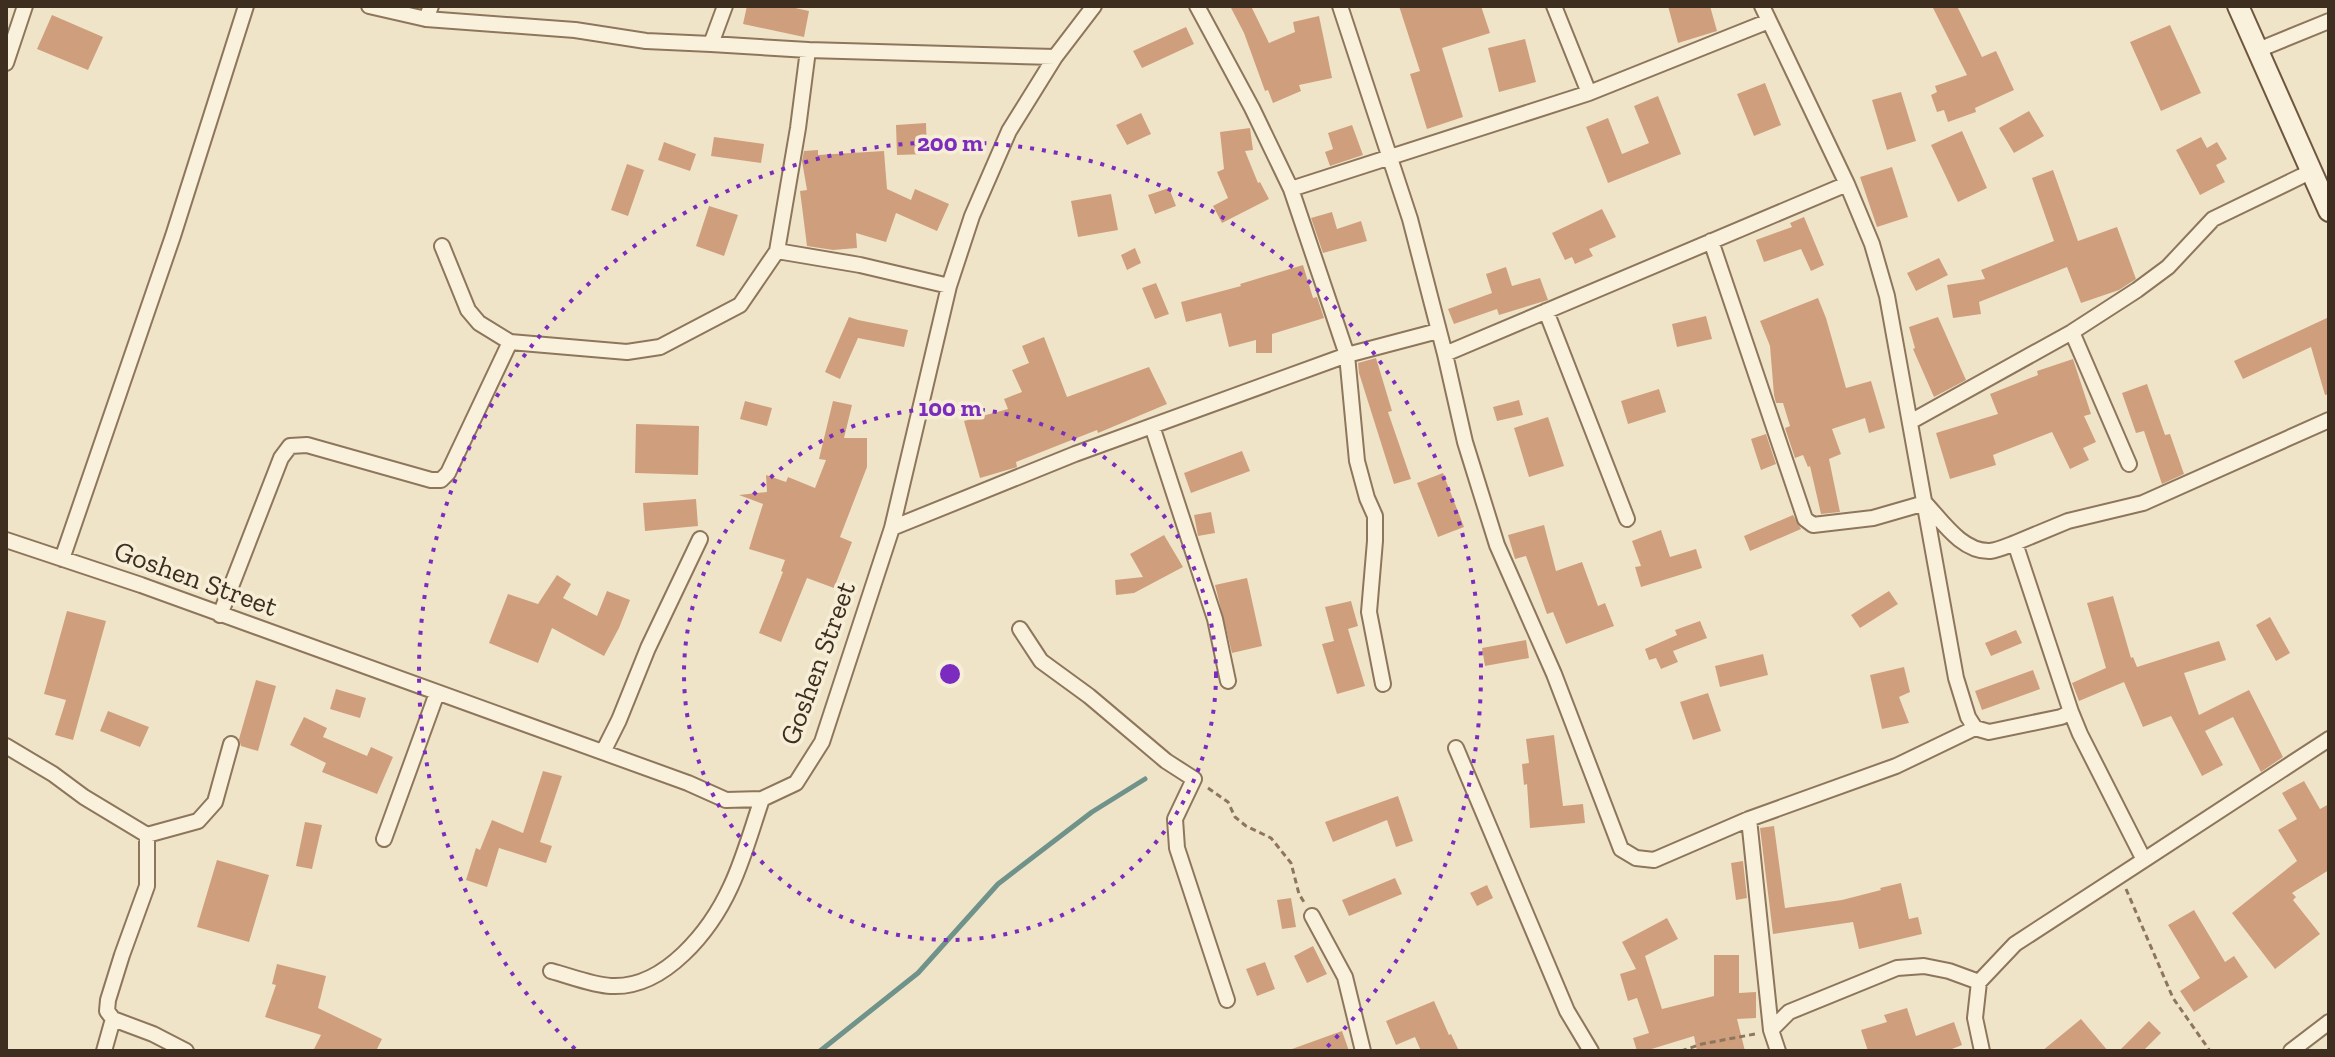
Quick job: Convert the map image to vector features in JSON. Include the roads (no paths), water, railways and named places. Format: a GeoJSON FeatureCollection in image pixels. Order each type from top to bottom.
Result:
{"type":"FeatureCollection","features":[{"type":"Feature","properties":{"kind":"street"},"geometry":{"type":"LineString","coordinates":[[6,63],[25,6]]}},
{"type":"Feature","properties":{"kind":"street"},"geometry":{"type":"LineString","coordinates":[[62,559],[173,236],[246,6]]}},
{"type":"Feature","properties":{"kind":"street"},"geometry":{"type":"LineString","coordinates":[[369,6],[646,41],[808,50],[1055,57]]}},
{"type":"Feature","properties":{"kind":"street"},"geometry":{"type":"LineString","coordinates":[[711,44],[725,6]]}},
{"type":"Feature","properties":{"kind":"street","name":"Goshen Street"},"geometry":{"type":"LineString","coordinates":[[6,540],[141,585],[688,783],[726,800],[762,799],[796,783],[822,742],[892,528],[949,286],[972,216],[1009,131],[1055,57],[1094,6]]}},
{"type":"Feature","properties":{"kind":"street"},"geometry":{"type":"LineString","coordinates":[[1197,6],[1291,189],[1347,355],[1357,461],[1375,516],[1369,612],[1383,684]]}},
{"type":"Feature","properties":{"kind":"street"},"geometry":{"type":"LineString","coordinates":[[1340,6],[1410,219],[1465,442],[1497,545],[1554,674],[1621,849],[1636,858],[1654,860],[1749,819],[1896,766],[1975,728]]}},
{"type":"Feature","properties":{"kind":"street"},"geometry":{"type":"LineString","coordinates":[[1554,6],[1589,93]]}},
{"type":"Feature","properties":{"kind":"street"},"geometry":{"type":"LineString","coordinates":[[1762,6],[1847,184],[1872,244],[1887,296],[1956,678],[1968,717],[1975,728],[1989,732],[2061,717],[2071,712]]}},
{"type":"Feature","properties":{"kind":"street"},"geometry":{"type":"LineString","coordinates":[[2238,6],[2329,211]]}},
{"type":"Feature","properties":{"kind":"street"},"geometry":{"type":"LineString","coordinates":[[1291,189],[1589,93],[1769,21]]}},
{"type":"Feature","properties":{"kind":"street"},"geometry":{"type":"LineString","coordinates":[[2258,50],[2329,21]]}},
{"type":"Feature","properties":{"kind":"street"},"geometry":{"type":"LineString","coordinates":[[442,246],[468,310],[479,323],[510,342],[627,352],[660,347],[740,305],[777,251],[808,50]]}},
{"type":"Feature","properties":{"kind":"street"},"geometry":{"type":"LineString","coordinates":[[1910,422],[2072,332],[2137,290],[2168,267],[2213,219],[2310,172]]}},
{"type":"Feature","properties":{"kind":"street"},"geometry":{"type":"LineString","coordinates":[[1445,354],[1847,184]]}},
{"type":"Feature","properties":{"kind":"street"},"geometry":{"type":"LineString","coordinates":[[1711,241],[1805,519],[1813,525],[1873,518],[1925,503]]}},
{"type":"Feature","properties":{"kind":"street"},"geometry":{"type":"LineString","coordinates":[[777,251],[860,265],[949,286]]}},
{"type":"Feature","properties":{"kind":"street"},"geometry":{"type":"LineString","coordinates":[[1546,311],[1627,519]]}},
{"type":"Feature","properties":{"kind":"street"},"geometry":{"type":"LineString","coordinates":[[892,528],[1075,454],[1347,355],[1438,331]]}},
{"type":"Feature","properties":{"kind":"street"},"geometry":{"type":"LineString","coordinates":[[2072,332],[2129,464]]}},
{"type":"Feature","properties":{"kind":"street"},"geometry":{"type":"LineString","coordinates":[[220,615],[281,458],[290,446],[307,445],[431,480],[441,480],[448,473],[510,342]]}},
{"type":"Feature","properties":{"kind":"street"},"geometry":{"type":"LineString","coordinates":[[1925,503],[1955,536],[1973,548],[1990,551],[2068,521],[2143,503],[2329,420]]}},
{"type":"Feature","properties":{"kind":"street"},"geometry":{"type":"LineString","coordinates":[[1152,426],[1215,619],[1228,681]]}},
{"type":"Feature","properties":{"kind":"street"},"geometry":{"type":"LineString","coordinates":[[603,752],[700,539]]}},
{"type":"Feature","properties":{"kind":"street"},"geometry":{"type":"LineString","coordinates":[[2015,543],[2071,712],[2144,860]]}},
{"type":"Feature","properties":{"kind":"street"},"geometry":{"type":"LineString","coordinates":[[1020,629],[1041,661],[1089,696],[1166,761],[1194,779],[1175,819],[1177,848],[1227,1000]]}},
{"type":"Feature","properties":{"kind":"street"},"geometry":{"type":"LineString","coordinates":[[384,839],[437,693]]}},
{"type":"Feature","properties":{"kind":"street"},"geometry":{"type":"LineString","coordinates":[[1982,1051],[1975,1018],[1979,982],[2015,944],[2329,739]]}},
{"type":"Feature","properties":{"kind":"street"},"geometry":{"type":"LineString","coordinates":[[6,746],[147,835],[198,821],[215,802],[231,744]]}},
{"type":"Feature","properties":{"kind":"street"},"geometry":{"type":"LineString","coordinates":[[1456,748],[1567,1011],[1591,1051]]}},
{"type":"Feature","properties":{"kind":"street"},"geometry":{"type":"LineString","coordinates":[[551,971],[610,986],[639,983],[663,971],[705,931],[731,886],[762,799]]}},
{"type":"Feature","properties":{"kind":"street"},"geometry":{"type":"LineString","coordinates":[[1749,819],[1771,1030],[1778,1051]]}},
{"type":"Feature","properties":{"kind":"street"},"geometry":{"type":"LineString","coordinates":[[147,835],[147,886],[122,955],[107,1011],[113,1019],[186,1051]]}},
{"type":"Feature","properties":{"kind":"street"},"geometry":{"type":"LineString","coordinates":[[1312,916],[1345,977],[1363,1051]]}},
{"type":"Feature","properties":{"kind":"street"},"geometry":{"type":"LineString","coordinates":[[1771,1030],[1789,1012],[1897,968],[1924,966],[1979,982]]}},
{"type":"Feature","properties":{"kind":"street"},"geometry":{"type":"LineString","coordinates":[[104,1051],[113,1019]]}},
{"type":"Feature","properties":{"kind":"street"},"geometry":{"type":"LineString","coordinates":[[2291,1051],[2329,1022]]}},
{"type":"Feature","properties":{"kind":"waterway"},"geometry":{"type":"LineString","coordinates":[[820,1051],[918,973],[998,884],[1092,812],[1145,779]]}}]}
